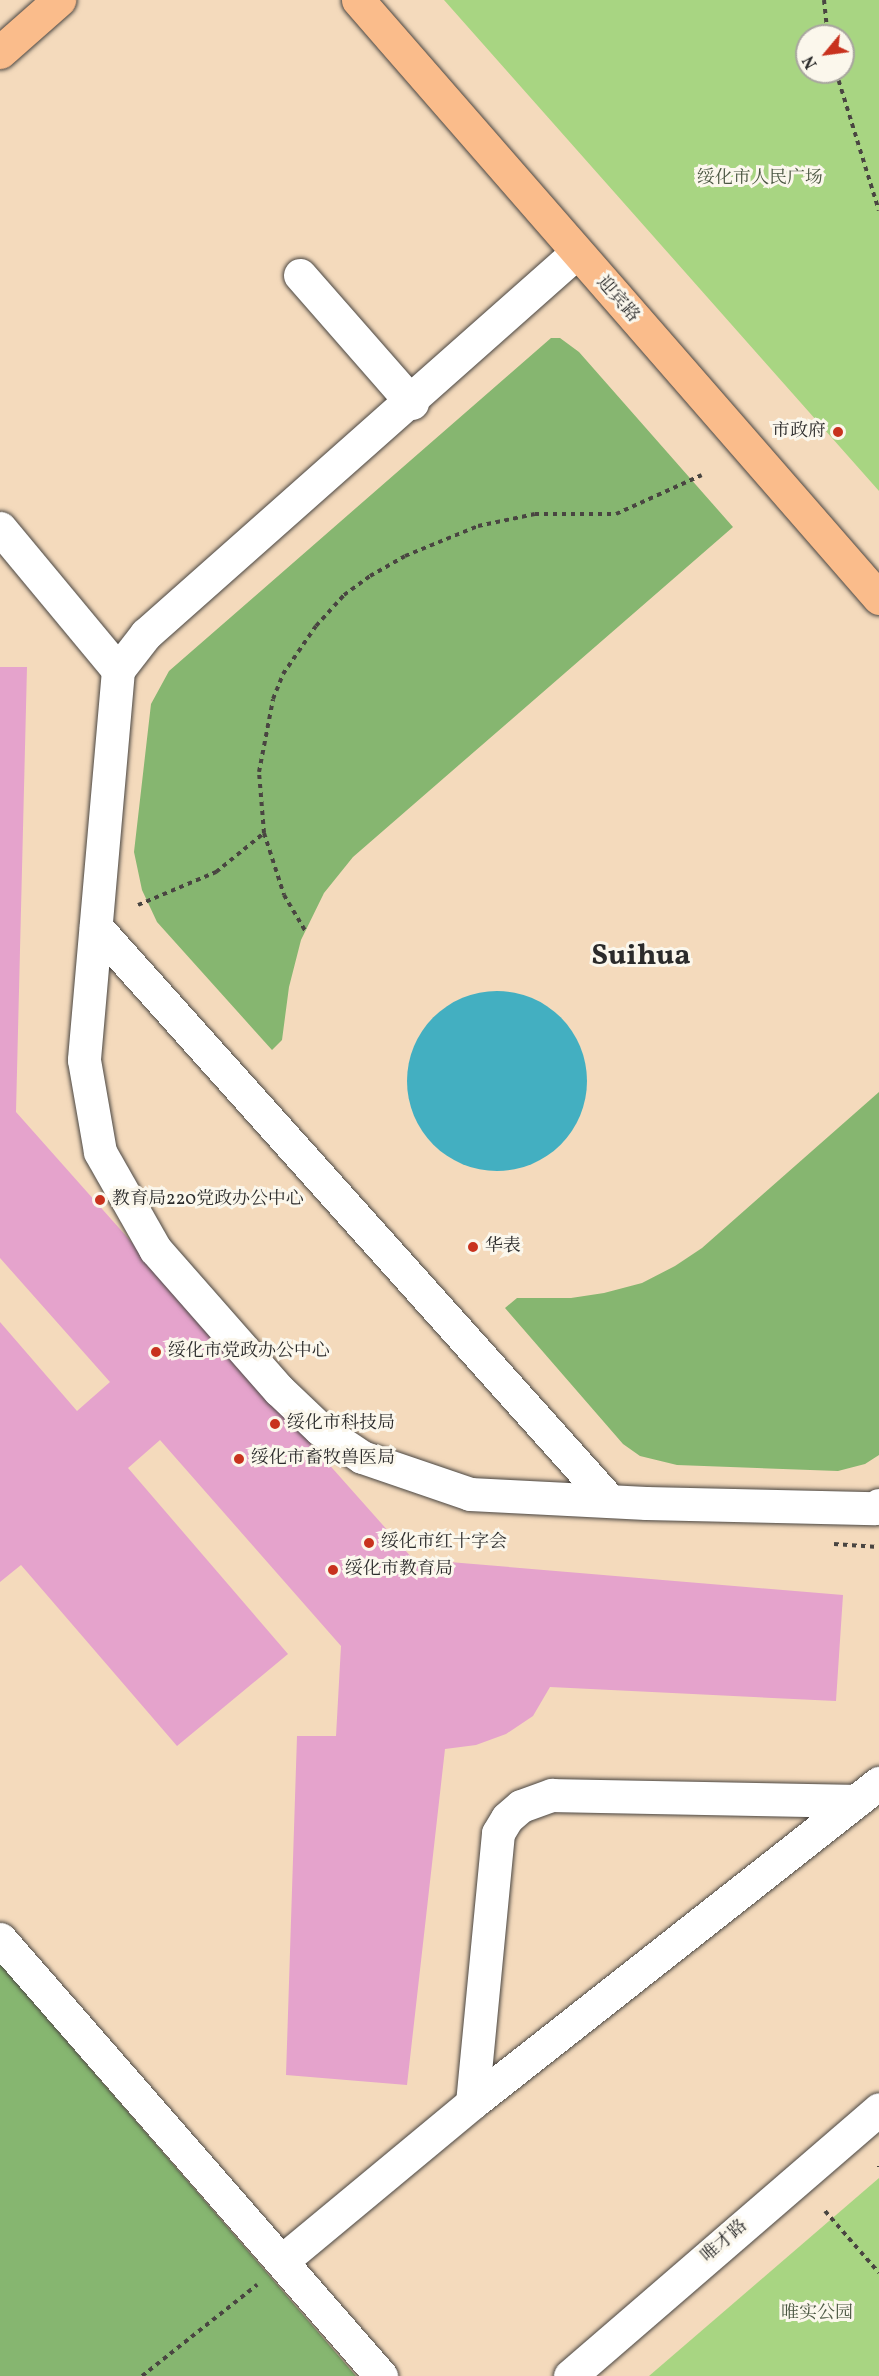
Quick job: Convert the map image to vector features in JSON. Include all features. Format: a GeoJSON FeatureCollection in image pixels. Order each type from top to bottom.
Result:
{"type":"FeatureCollection","features":[{"type":"Feature","properties":{"kind":"main road"},"geometry":{"type":"LineString","coordinates":[[0,52],[59,0]]}},
{"type":"Feature","properties":{"kind":"main road","name":"迎宾路"},"geometry":{"type":"LineString","coordinates":[[358,0],[576,254],[879,598]]}},
{"type":"Feature","properties":{"kind":"street"},"geometry":{"type":"LineString","coordinates":[[576,254],[412,403],[146,634],[118,670],[84,1060],[100,1152],[155,1249],[279,1390],[320,1429],[354,1451],[413,1477],[470,1494],[878,1508]]}},
{"type":"Feature","properties":{"kind":"street"},"geometry":{"type":"LineString","coordinates":[[300,275],[412,403]]}},
{"type":"Feature","properties":{"kind":"street"},"geometry":{"type":"LineString","coordinates":[[0,528],[118,670]]}},
{"type":"Feature","properties":{"kind":"street"},"geometry":{"type":"LineString","coordinates":[[96,927],[609,1500]]}},
{"type":"Feature","properties":{"kind":"street"},"geometry":{"type":"LineString","coordinates":[[472,2103],[498,1833],[521,1806],[552,1795],[868,1792]]}},
{"type":"Feature","properties":{"kind":"street"},"geometry":{"type":"LineString","coordinates":[[284,2261],[472,2103],[868,1792]]}},
{"type":"Feature","properties":{"kind":"street"},"geometry":{"type":"LineString","coordinates":[[0,1939],[284,2261],[381,2376]]}},
{"type":"Feature","properties":{"kind":"street","name":"唯才路"},"geometry":{"type":"LineString","coordinates":[[570,2376],[879,2109]]}},
{"type":"Feature","properties":{"kind":"path"},"geometry":{"type":"LineString","coordinates":[[824,0],[827,24]]}},
{"type":"Feature","properties":{"kind":"path"},"geometry":{"type":"LineString","coordinates":[[840,84],[879,212]]}},
{"type":"Feature","properties":{"kind":"path"},"geometry":{"type":"LineString","coordinates":[[306,932],[284,894],[264,833],[259,772],[273,699],[299,648],[344,595],[405,555],[478,526],[534,514],[616,514],[702,475]]}},
{"type":"Feature","properties":{"kind":"path"},"geometry":{"type":"LineString","coordinates":[[138,905],[216,872],[264,833]]}},
{"type":"Feature","properties":{"kind":"path"},"geometry":{"type":"LineString","coordinates":[[825,2211],[879,2273]]}},
{"type":"Feature","properties":{"kind":"path"},"geometry":{"type":"LineString","coordinates":[[142,2376],[284,2261]]}},
{"type":"Feature","properties":{"kind":"path"},"geometry":{"type":"LineString","coordinates":[[875,2268],[879,2264]]}},
{"type":"Feature","properties":{"kind":"green space","name":"绥化市人民广场"},"geometry":{"type":"Polygon","coordinates":[[[444,0],[879,0],[879,491],[444,0]]]}},
{"type":"Feature","properties":{"kind":"green space"},"geometry":{"type":"Polygon","coordinates":[[[551,338],[560,338],[579,352],[733,527],[353,857],[324,893],[301,940],[289,987],[282,1040],[272,1050],[157,922],[142,890],[134,852],[151,704],[169,671],[551,338]]]}},
{"type":"Feature","properties":{"kind":"green space"},"geometry":{"type":"Polygon","coordinates":[[[879,1092],[879,1455],[865,1464],[838,1471],[677,1465],[640,1456],[623,1444],[505,1308],[517,1298],[571,1298],[604,1293],[642,1283],[675,1266],[702,1248],[879,1092]]]}},
{"type":"Feature","properties":{"kind":"green space"},"geometry":{"type":"Polygon","coordinates":[[[0,1964],[356,2376],[0,2376],[0,1964]]]}},
{"type":"Feature","properties":{"kind":"green space","name":"唯实公园"},"geometry":{"type":"Polygon","coordinates":[[[879,2178],[879,2376],[649,2376],[879,2178]]]}},
{"type":"Feature","properties":{"kind":"water"},"geometry":{"type":"Polygon","coordinates":[[[497,991],[531,998],[547,1006],[561,1017],[572,1031],[580,1047],[587,1081],[580,1115],[572,1131],[561,1145],[547,1156],[531,1164],[497,1171],[463,1164],[447,1156],[433,1145],[422,1131],[414,1115],[407,1081],[414,1047],[422,1031],[433,1017],[447,1006],[463,998],[497,991]]]}},
{"type":"Feature","properties":{"kind":"building","name":"绥化市党政办公中心"},"geometry":{"type":"Polygon","coordinates":[[[0,667],[27,667],[16,1112],[413,1559],[843,1595],[836,1701],[550,1687],[533,1716],[506,1734],[476,1745],[445,1749],[407,2085],[286,2075],[297,1736],[336,1736],[341,1646],[160,1440],[128,1468],[288,1654],[177,1746],[21,1565],[0,1582],[0,1322],[77,1411],[110,1382],[0,1258],[0,667]]]}},
{"type":"Feature","properties":{"kind":"place","name":"市政府"},"geometry":{"type":"Point","coordinates":[838,432]}},
{"type":"Feature","properties":{"kind":"place","name":"教育局220党政办公中心"},"geometry":{"type":"Point","coordinates":[100,1200]}},
{"type":"Feature","properties":{"kind":"place","name":"华表"},"geometry":{"type":"Point","coordinates":[473,1247]}},
{"type":"Feature","properties":{"kind":"place","name":"绥化市党政办公中心"},"geometry":{"type":"Point","coordinates":[156,1352]}},
{"type":"Feature","properties":{"kind":"place","name":"绥化市科技局"},"geometry":{"type":"Point","coordinates":[275,1424]}},
{"type":"Feature","properties":{"kind":"place","name":"绥化市畜牧兽医局"},"geometry":{"type":"Point","coordinates":[239,1459]}},
{"type":"Feature","properties":{"kind":"place","name":"绥化市红十字会"},"geometry":{"type":"Point","coordinates":[369,1543]}},
{"type":"Feature","properties":{"kind":"place","name":"绥化市教育局"},"geometry":{"type":"Point","coordinates":[333,1570]}},
{"type":"Feature","properties":{"kind":"district","name":"Suihua"},"geometry":{"type":"Point","coordinates":[641,956]}}]}
